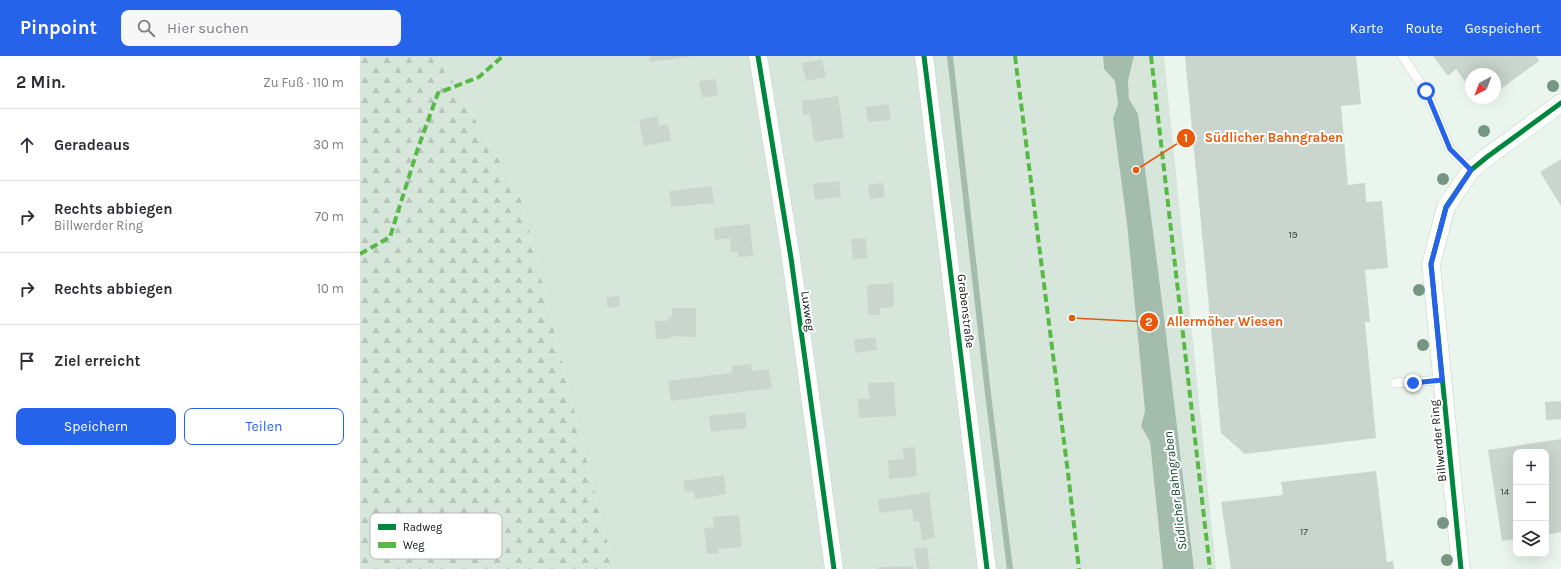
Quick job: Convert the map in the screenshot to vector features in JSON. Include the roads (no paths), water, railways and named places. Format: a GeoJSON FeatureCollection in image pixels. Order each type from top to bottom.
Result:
{"type":"FeatureCollection","features":[{"type":"Feature","properties":{"kind":"street","name":"Luxweg"},"geometry":{"type":"LineString","coordinates":[[758,56],[791,258],[834,569]]}},
{"type":"Feature","properties":{"kind":"street","name":"Grabenstraße"},"geometry":{"type":"LineString","coordinates":[[924,56],[987,569]]}},
{"type":"Feature","properties":{"kind":"street","name":"Billwerder Ring"},"geometry":{"type":"LineString","coordinates":[[1461,569],[1431,264],[1446,208],[1471,170],[1487,156],[1561,103]]}},
{"type":"Feature","properties":{"kind":"lane"},"geometry":{"type":"LineString","coordinates":[[1402,56],[1426,91],[1450,149],[1471,170]]}},
{"type":"Feature","properties":{"kind":"lane"},"geometry":{"type":"LineString","coordinates":[[1395,383],[1442,380]]}},
{"type":"Feature","properties":{"kind":"water"},"geometry":{"type":"Polygon","coordinates":[[[1103,56],[1134,56],[1128,81],[1129,99],[1138,114],[1194,569],[1163,569],[1150,442],[1141,426],[1145,411],[1127,224],[1113,118],[1118,104],[1115,81],[1104,69],[1103,56]]]}},
{"type":"Feature","properties":{"kind":"waterway"},"geometry":{"type":"LineString","coordinates":[[950,56],[988,394],[1010,569]]}},
{"type":"Feature","properties":{"kind":"place","name":"Südlicher Bahngraben"},"geometry":{"type":"Point","coordinates":[1136,170]}},
{"type":"Feature","properties":{"kind":"place","name":"Allermöher Wiesen"},"geometry":{"type":"Point","coordinates":[1072,318]}}]}
